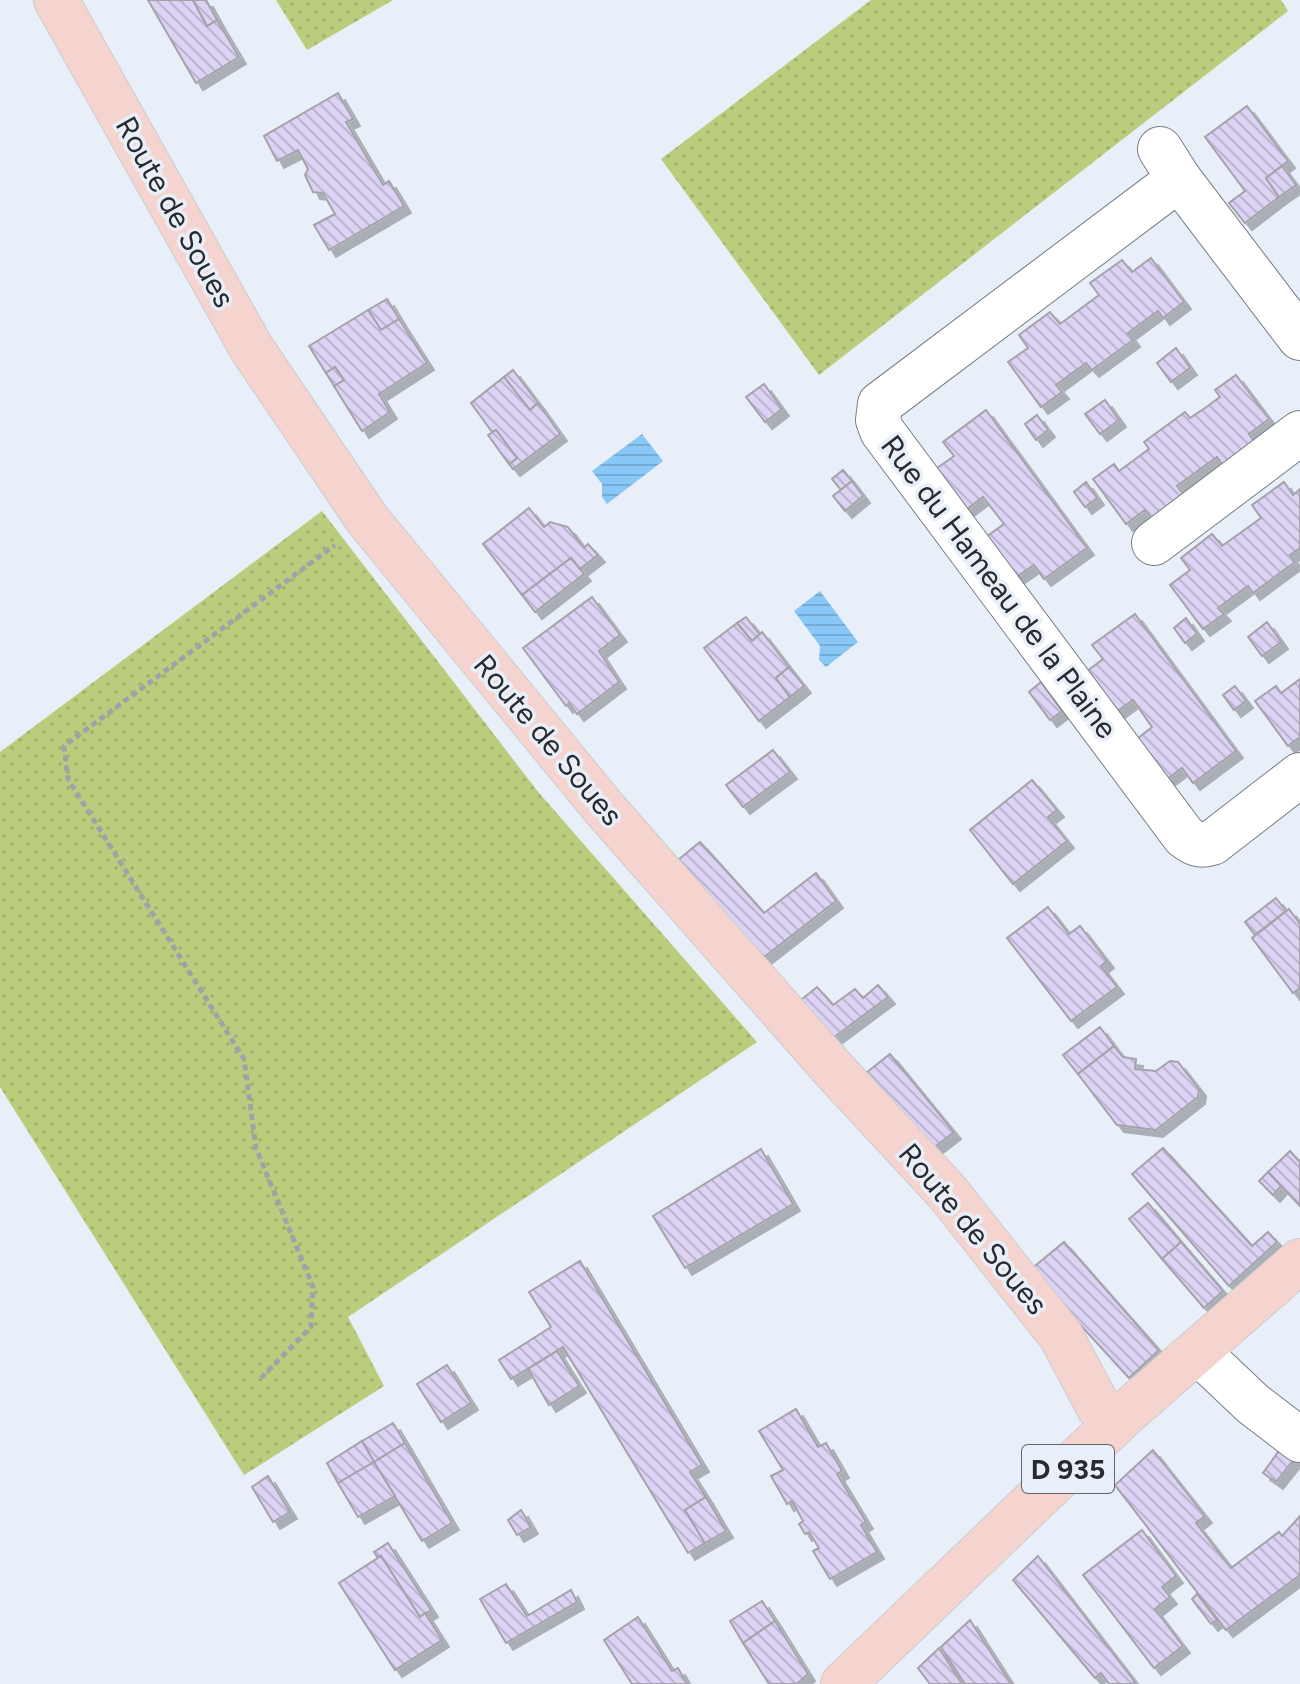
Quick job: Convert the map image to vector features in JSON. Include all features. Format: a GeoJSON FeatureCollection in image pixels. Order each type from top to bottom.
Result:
{"type":"FeatureCollection","features":[{"type":"Feature","properties":{"kind":"main road","name":"Route de Soues"},"geometry":{"type":"LineString","coordinates":[[56,0],[252,349],[367,519],[603,807],[760,987],[948,1193],[1061,1336],[1112,1426]]}},
{"type":"Feature","properties":{"kind":"main road","name":"D 935"},"geometry":{"type":"LineString","coordinates":[[843,1684],[1112,1426],[1300,1261]]}},
{"type":"Feature","properties":{"kind":"street","name":"Rue du Hameau de la Plaine"},"geometry":{"type":"LineString","coordinates":[[1300,338],[1169,164],[880,404],[878,420],[882,431],[1184,836],[1203,846],[1212,843],[1300,775]]}},
{"type":"Feature","properties":{"kind":"street"},"geometry":{"type":"LineString","coordinates":[[1154,543],[1300,433]]}},
{"type":"Feature","properties":{"kind":"street"},"geometry":{"type":"LineString","coordinates":[[1198,1352],[1253,1404],[1300,1440]]}},
{"type":"Feature","properties":{"kind":"path"},"geometry":{"type":"LineString","coordinates":[[261,1378],[311,1327],[313,1287],[256,1148],[244,1059],[68,779],[64,746],[367,519]]}},
{"type":"Feature","properties":{"kind":"green space"},"geometry":{"type":"Polygon","coordinates":[[[276,0],[393,0],[307,50],[276,0]]]}},
{"type":"Feature","properties":{"kind":"green space"},"geometry":{"type":"Polygon","coordinates":[[[871,0],[1281,0],[1288,11],[819,375],[661,159],[871,0]]]}},
{"type":"Feature","properties":{"kind":"green space"},"geometry":{"type":"Polygon","coordinates":[[[322,511],[539,793],[757,1042],[348,1317],[384,1386],[244,1475],[0,1087],[0,752],[322,511]]]}},
{"type":"Feature","properties":{"kind":"water"},"geometry":{"type":"Polygon","coordinates":[[[642,434],[663,461],[607,504],[602,497],[602,484],[592,471],[642,434]]]}},
{"type":"Feature","properties":{"kind":"water"},"geometry":{"type":"Polygon","coordinates":[[[820,591],[858,642],[826,667],[819,660],[820,646],[794,611],[820,591]]]}},
{"type":"Feature","properties":{"kind":"building"},"geometry":{"type":"Polygon","coordinates":[[[148,0],[193,0],[207,26],[217,20],[239,57],[196,83],[148,0]]]}},
{"type":"Feature","properties":{"kind":"building"},"geometry":{"type":"Polygon","coordinates":[[[193,0],[206,0],[217,20],[207,26],[193,0]]]}},
{"type":"Feature","properties":{"kind":"building"},"geometry":{"type":"Polygon","coordinates":[[[338,93],[353,119],[346,122],[383,185],[389,181],[404,206],[329,250],[314,225],[335,214],[323,193],[313,192],[305,175],[308,169],[298,150],[277,161],[264,136],[338,93]]]}},
{"type":"Feature","properties":{"kind":"building"},"geometry":{"type":"Polygon","coordinates":[[[1247,106],[1288,161],[1266,178],[1279,197],[1245,223],[1229,203],[1245,191],[1205,137],[1247,106]]]}},
{"type":"Feature","properties":{"kind":"building"},"geometry":{"type":"Polygon","coordinates":[[[1282,166],[1296,185],[1279,197],[1266,178],[1282,166]]]}},
{"type":"Feature","properties":{"kind":"building"},"geometry":{"type":"Polygon","coordinates":[[[1151,258],[1184,302],[1163,318],[1158,311],[1128,333],[1133,340],[1092,370],[1086,363],[1056,385],[1062,392],[1041,407],[1008,362],[1028,348],[1019,335],[1050,312],[1060,324],[1099,295],[1090,283],[1122,260],[1132,272],[1151,258]]]}},
{"type":"Feature","properties":{"kind":"building"},"geometry":{"type":"Polygon","coordinates":[[[387,299],[399,319],[381,330],[368,310],[387,299]]]}},
{"type":"Feature","properties":{"kind":"building"},"geometry":{"type":"Polygon","coordinates":[[[368,310],[381,330],[399,319],[427,363],[379,394],[390,412],[362,431],[334,386],[344,380],[335,367],[326,373],[309,346],[368,310]]]}},
{"type":"Feature","properties":{"kind":"building"},"geometry":{"type":"Polygon","coordinates":[[[1176,348],[1190,368],[1171,382],[1157,363],[1176,348]]]}},
{"type":"Feature","properties":{"kind":"building"},"geometry":{"type":"Polygon","coordinates":[[[335,367],[344,380],[334,386],[326,373],[335,367]]]}},
{"type":"Feature","properties":{"kind":"building"},"geometry":{"type":"Polygon","coordinates":[[[513,370],[538,403],[530,410],[504,377],[513,370]]]}},
{"type":"Feature","properties":{"kind":"building"},"geometry":{"type":"Polygon","coordinates":[[[1236,375],[1269,419],[1249,434],[1258,447],[1226,470],[1217,457],[1177,486],[1187,499],[1154,522],[1145,510],[1126,524],[1093,479],[1114,464],[1119,471],[1149,449],[1144,442],[1185,412],[1190,418],[1220,397],[1215,390],[1236,375]]]}},
{"type":"Feature","properties":{"kind":"building"},"geometry":{"type":"Polygon","coordinates":[[[504,377],[530,410],[538,403],[560,434],[513,469],[509,464],[517,458],[496,430],[492,432],[471,403],[504,377]]]}},
{"type":"Feature","properties":{"kind":"building"},"geometry":{"type":"Polygon","coordinates":[[[764,384],[782,409],[765,422],[746,397],[764,384]]]}},
{"type":"Feature","properties":{"kind":"building"},"geometry":{"type":"Polygon","coordinates":[[[1105,400],[1119,420],[1100,434],[1085,414],[1105,400]]]}},
{"type":"Feature","properties":{"kind":"building"},"geometry":{"type":"Polygon","coordinates":[[[986,410],[1087,548],[1044,579],[1034,565],[1012,580],[983,539],[1004,524],[983,497],[963,512],[933,471],[954,456],[943,442],[986,410]]]}},
{"type":"Feature","properties":{"kind":"building"},"geometry":{"type":"Polygon","coordinates":[[[1037,415],[1048,430],[1036,440],[1025,424],[1037,415]]]}},
{"type":"Feature","properties":{"kind":"building"},"geometry":{"type":"Polygon","coordinates":[[[496,430],[517,458],[509,464],[488,435],[496,430]]]}},
{"type":"Feature","properties":{"kind":"building"},"geometry":{"type":"Polygon","coordinates":[[[843,470],[852,481],[841,490],[832,479],[843,470]]]}},
{"type":"Feature","properties":{"kind":"building"},"geometry":{"type":"Polygon","coordinates":[[[852,481],[863,496],[845,511],[833,496],[852,481]]]}},
{"type":"Feature","properties":{"kind":"building"},"geometry":{"type":"Polygon","coordinates":[[[1086,482],[1097,498],[1085,507],[1074,492],[1086,482]]]}},
{"type":"Feature","properties":{"kind":"building"},"geometry":{"type":"Polygon","coordinates":[[[1284,482],[1293,495],[1300,489],[1300,548],[1290,555],[1295,562],[1253,593],[1248,586],[1218,608],[1224,614],[1203,629],[1170,585],[1190,570],[1181,558],[1212,534],[1222,546],[1261,518],[1252,505],[1284,482]]]}},
{"type":"Feature","properties":{"kind":"building"},"geometry":{"type":"Polygon","coordinates":[[[529,508],[544,527],[550,522],[568,527],[584,548],[588,544],[598,555],[580,569],[571,558],[522,595],[483,544],[529,508]]]}},
{"type":"Feature","properties":{"kind":"building"},"geometry":{"type":"Polygon","coordinates":[[[571,558],[584,574],[535,612],[522,595],[571,558]]]}},
{"type":"Feature","properties":{"kind":"building"},"geometry":{"type":"Polygon","coordinates":[[[592,597],[620,635],[599,651],[619,682],[577,714],[569,703],[566,706],[523,648],[592,597]]]}},
{"type":"Feature","properties":{"kind":"building"},"geometry":{"type":"Polygon","coordinates":[[[1135,614],[1236,751],[1193,783],[1182,768],[1162,783],[1132,743],[1152,727],[1133,700],[1111,716],[1082,675],[1103,659],[1092,645],[1135,614]]]}},
{"type":"Feature","properties":{"kind":"building"},"geometry":{"type":"Polygon","coordinates":[[[746,617],[760,635],[752,641],[737,623],[746,617]]]}},
{"type":"Feature","properties":{"kind":"building"},"geometry":{"type":"Polygon","coordinates":[[[1186,618],[1197,634],[1185,643],[1174,628],[1186,618]]]}},
{"type":"Feature","properties":{"kind":"building"},"geometry":{"type":"Polygon","coordinates":[[[1267,622],[1281,642],[1262,656],[1248,637],[1267,622]]]}},
{"type":"Feature","properties":{"kind":"building"},"geometry":{"type":"Polygon","coordinates":[[[737,623],[752,641],[762,632],[789,667],[776,678],[790,697],[759,721],[704,648],[737,623]]]}},
{"type":"Feature","properties":{"kind":"building"},"geometry":{"type":"Polygon","coordinates":[[[789,667],[804,686],[790,697],[776,678],[789,667]]]}},
{"type":"Feature","properties":{"kind":"building"},"geometry":{"type":"Polygon","coordinates":[[[1300,679],[1300,737],[1288,746],[1255,701],[1276,686],[1281,693],[1300,679]]]}},
{"type":"Feature","properties":{"kind":"building"},"geometry":{"type":"Polygon","coordinates":[[[1041,682],[1062,711],[1050,720],[1029,692],[1041,682]]]}},
{"type":"Feature","properties":{"kind":"building"},"geometry":{"type":"Polygon","coordinates":[[[1235,686],[1246,701],[1234,710],[1223,695],[1235,686]]]}},
{"type":"Feature","properties":{"kind":"building"},"geometry":{"type":"Polygon","coordinates":[[[773,750],[790,772],[743,807],[726,785],[773,750]]]}},
{"type":"Feature","properties":{"kind":"building"},"geometry":{"type":"Polygon","coordinates":[[[1032,780],[1057,810],[1048,817],[1067,841],[1013,884],[970,830],[1032,780]]]}},
{"type":"Feature","properties":{"kind":"building"},"geometry":{"type":"Polygon","coordinates":[[[700,842],[764,913],[816,873],[836,901],[754,965],[667,869],[700,842]]]}},
{"type":"Feature","properties":{"kind":"building"},"geometry":{"type":"Polygon","coordinates":[[[1276,898],[1286,911],[1255,935],[1245,922],[1276,898]]]}},
{"type":"Feature","properties":{"kind":"building"},"geometry":{"type":"Polygon","coordinates":[[[1048,907],[1069,934],[1080,926],[1107,961],[1101,966],[1117,987],[1071,1021],[1007,938],[1048,907]]]}},
{"type":"Feature","properties":{"kind":"building"},"geometry":{"type":"Polygon","coordinates":[[[1289,909],[1300,924],[1300,988],[1293,993],[1252,938],[1289,909]]]}},
{"type":"Feature","properties":{"kind":"building"},"geometry":{"type":"Polygon","coordinates":[[[878,985],[888,997],[825,1044],[792,1007],[817,987],[833,1005],[855,989],[863,998],[878,985]]]}},
{"type":"Feature","properties":{"kind":"building"},"geometry":{"type":"Polygon","coordinates":[[[1100,1027],[1114,1046],[1078,1074],[1063,1055],[1100,1027]]]}},
{"type":"Feature","properties":{"kind":"building"},"geometry":{"type":"Polygon","coordinates":[[[1114,1046],[1123,1057],[1136,1059],[1135,1069],[1156,1071],[1170,1061],[1178,1062],[1199,1089],[1198,1097],[1156,1130],[1117,1125],[1078,1074],[1114,1046]]]}},
{"type":"Feature","properties":{"kind":"building"},"geometry":{"type":"Polygon","coordinates":[[[890,1054],[954,1132],[926,1154],[857,1080],[890,1054]]]}},
{"type":"Feature","properties":{"kind":"building"},"geometry":{"type":"Polygon","coordinates":[[[1163,1148],[1252,1246],[1268,1232],[1277,1242],[1229,1286],[1132,1174],[1163,1148]]]}},
{"type":"Feature","properties":{"kind":"building"},"geometry":{"type":"Polygon","coordinates":[[[761,1149],[793,1204],[685,1268],[653,1216],[761,1149]]]}},
{"type":"Feature","properties":{"kind":"building"},"geometry":{"type":"Polygon","coordinates":[[[1290,1151],[1300,1162],[1300,1206],[1268,1172],[1290,1151]]]}},
{"type":"Feature","properties":{"kind":"building"},"geometry":{"type":"Polygon","coordinates":[[[1268,1172],[1281,1186],[1273,1195],[1259,1181],[1268,1172]]]}},
{"type":"Feature","properties":{"kind":"building"},"geometry":{"type":"Polygon","coordinates":[[[1148,1203],[1181,1242],[1162,1259],[1129,1219],[1148,1203]]]}},
{"type":"Feature","properties":{"kind":"building"},"geometry":{"type":"Polygon","coordinates":[[[1064,1242],[1159,1350],[1129,1378],[1030,1270],[1064,1242]]]}},
{"type":"Feature","properties":{"kind":"building"},"geometry":{"type":"Polygon","coordinates":[[[1181,1242],[1223,1291],[1204,1308],[1162,1259],[1181,1242]]]}},
{"type":"Feature","properties":{"kind":"building"},"geometry":{"type":"Polygon","coordinates":[[[580,1261],[702,1465],[690,1472],[706,1497],[685,1510],[705,1543],[688,1553],[563,1347],[511,1379],[499,1360],[551,1327],[529,1292],[580,1261]]]}},
{"type":"Feature","properties":{"kind":"building"},"geometry":{"type":"Polygon","coordinates":[[[557,1351],[579,1386],[549,1405],[528,1369],[557,1351]]]}},
{"type":"Feature","properties":{"kind":"building"},"geometry":{"type":"Polygon","coordinates":[[[447,1365],[471,1403],[441,1422],[417,1384],[447,1365]]]}},
{"type":"Feature","properties":{"kind":"building"},"geometry":{"type":"Polygon","coordinates":[[[796,1409],[818,1447],[826,1443],[842,1471],[837,1474],[866,1522],[861,1525],[877,1552],[830,1579],[813,1551],[819,1548],[809,1532],[805,1534],[799,1524],[803,1521],[792,1501],[787,1504],[771,1476],[783,1470],[759,1431],[796,1409]]]}},
{"type":"Feature","properties":{"kind":"building"},"geometry":{"type":"Polygon","coordinates":[[[393,1423],[405,1443],[374,1462],[362,1441],[393,1423]]]}},
{"type":"Feature","properties":{"kind":"building"},"geometry":{"type":"Polygon","coordinates":[[[362,1441],[374,1462],[338,1483],[327,1463],[362,1441]]]}},
{"type":"Feature","properties":{"kind":"building"},"geometry":{"type":"Polygon","coordinates":[[[405,1443],[452,1523],[422,1541],[374,1462],[405,1443]]]}},
{"type":"Feature","properties":{"kind":"building"},"geometry":{"type":"Polygon","coordinates":[[[1281,1448],[1295,1458],[1276,1482],[1263,1473],[1281,1448]]]}},
{"type":"Feature","properties":{"kind":"building"},"geometry":{"type":"Polygon","coordinates":[[[1153,1450],[1205,1516],[1196,1523],[1231,1568],[1279,1532],[1282,1536],[1300,1516],[1300,1575],[1226,1630],[1115,1485],[1153,1450]]]}},
{"type":"Feature","properties":{"kind":"building"},"geometry":{"type":"Polygon","coordinates":[[[374,1462],[395,1496],[358,1517],[338,1483],[374,1462]]]}},
{"type":"Feature","properties":{"kind":"building"},"geometry":{"type":"Polygon","coordinates":[[[268,1476],[290,1512],[273,1522],[252,1487],[268,1476]]]}},
{"type":"Feature","properties":{"kind":"building"},"geometry":{"type":"Polygon","coordinates":[[[706,1497],[726,1531],[705,1543],[685,1510],[706,1497]]]}},
{"type":"Feature","properties":{"kind":"building"},"geometry":{"type":"Polygon","coordinates":[[[521,1510],[531,1527],[517,1535],[508,1520],[521,1510]]]}},
{"type":"Feature","properties":{"kind":"building"},"geometry":{"type":"Polygon","coordinates":[[[1142,1530],[1176,1576],[1162,1587],[1170,1597],[1155,1609],[1183,1646],[1154,1668],[1083,1575],[1142,1530]]]}},
{"type":"Feature","properties":{"kind":"building"},"geometry":{"type":"Polygon","coordinates":[[[388,1543],[431,1610],[420,1617],[381,1556],[378,1558],[374,1552],[388,1543]]]}},
{"type":"Feature","properties":{"kind":"building"},"geometry":{"type":"Polygon","coordinates":[[[381,1556],[420,1617],[425,1613],[442,1640],[395,1670],[339,1583],[381,1556]]]}},
{"type":"Feature","properties":{"kind":"building"},"geometry":{"type":"Polygon","coordinates":[[[1038,1556],[1135,1682],[1109,1684],[1101,1673],[1095,1678],[1013,1580],[1038,1556]]]}},
{"type":"Feature","properties":{"kind":"building"},"geometry":{"type":"Polygon","coordinates":[[[506,1584],[527,1616],[571,1590],[577,1602],[506,1643],[480,1599],[506,1584]]]}},
{"type":"Feature","properties":{"kind":"building"},"geometry":{"type":"Polygon","coordinates":[[[1197,1594],[1217,1620],[1211,1624],[1192,1599],[1197,1594]]]}},
{"type":"Feature","properties":{"kind":"building"},"geometry":{"type":"Polygon","coordinates":[[[762,1601],[775,1621],[743,1643],[730,1621],[762,1601]]]}},
{"type":"Feature","properties":{"kind":"building"},"geometry":{"type":"Polygon","coordinates":[[[638,1617],[672,1671],[678,1668],[687,1684],[632,1684],[604,1640],[638,1617]]]}},
{"type":"Feature","properties":{"kind":"building"},"geometry":{"type":"Polygon","coordinates":[[[970,1620],[1011,1684],[965,1684],[941,1647],[970,1620]]]}},
{"type":"Feature","properties":{"kind":"building"},"geometry":{"type":"Polygon","coordinates":[[[775,1621],[808,1674],[797,1684],[769,1684],[743,1643],[775,1621]]]}},
{"type":"Feature","properties":{"kind":"building"},"geometry":{"type":"Polygon","coordinates":[[[939,1648],[962,1684],[930,1684],[918,1668],[939,1648]]]}}]}
